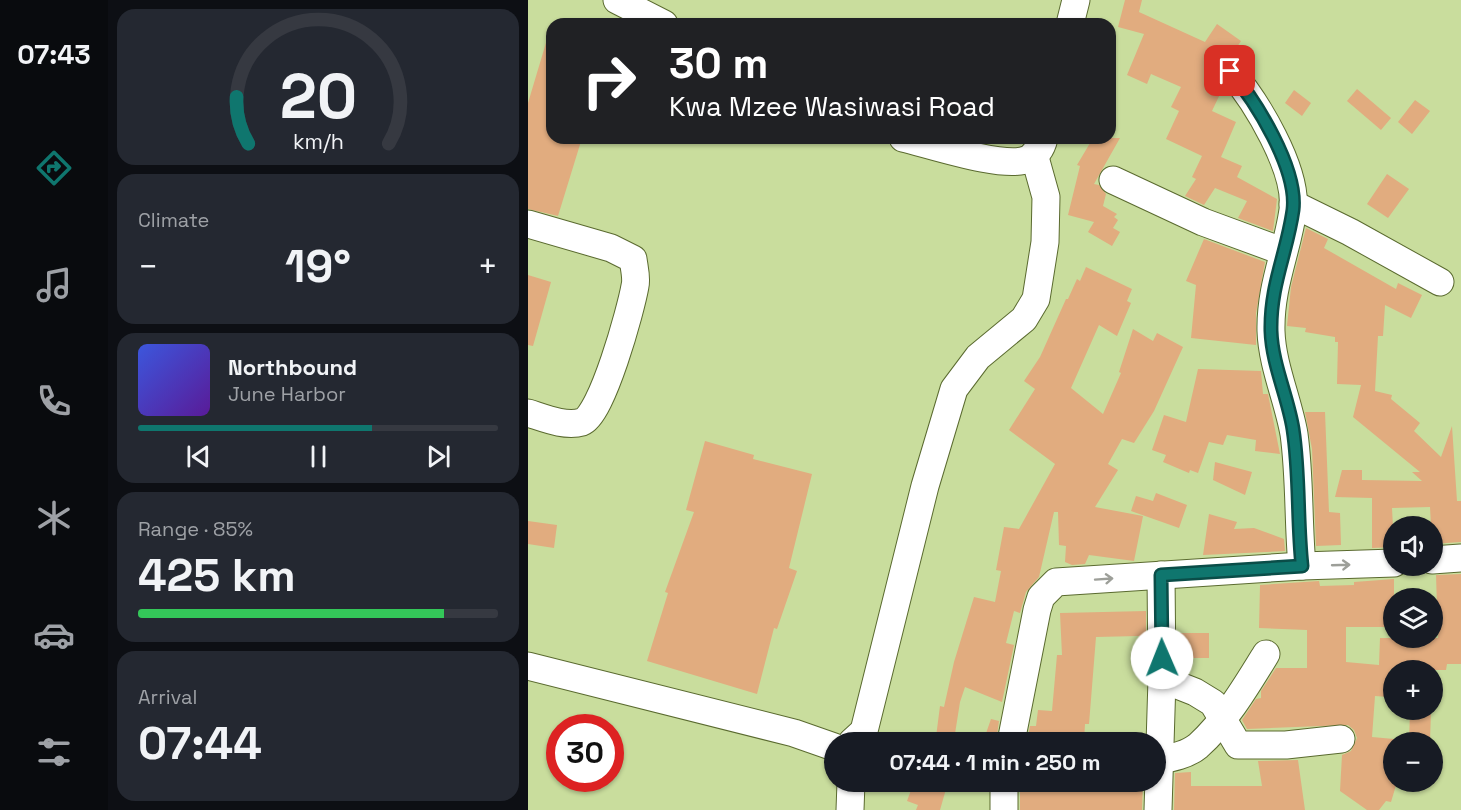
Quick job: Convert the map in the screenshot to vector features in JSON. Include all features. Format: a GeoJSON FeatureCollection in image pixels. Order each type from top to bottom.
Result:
{"type":"FeatureCollection","features":[{"type":"Feature","properties":{"kind":"street"},"geometry":{"type":"LineString","coordinates":[[617,0],[652,18]]}},
{"type":"Feature","properties":{"kind":"street"},"geometry":{"type":"LineString","coordinates":[[1072,18],[1076,0]]}},
{"type":"Feature","properties":{"kind":"street"},"geometry":{"type":"LineString","coordinates":[[1230,71],[1248,92],[1279,151],[1289,180],[1293,204],[1273,294],[1271,334],[1294,440],[1302,566]]}},
{"type":"Feature","properties":{"kind":"street"},"geometry":{"type":"LineString","coordinates":[[928,144],[1003,162],[1027,160],[1039,146]]}},
{"type":"Feature","properties":{"kind":"street"},"geometry":{"type":"LineString","coordinates":[[863,732],[924,486],[954,389],[978,357],[1024,319],[1036,299],[1045,242],[1046,196],[1039,146]]}},
{"type":"Feature","properties":{"kind":"street"},"geometry":{"type":"LineString","coordinates":[[1113,180],[1203,222],[1282,250]]}},
{"type":"Feature","properties":{"kind":"street"},"geometry":{"type":"LineString","coordinates":[[1293,204],[1350,232],[1440,282]]}},
{"type":"Feature","properties":{"kind":"street"},"geometry":{"type":"LineString","coordinates":[[528,224],[611,248],[633,259],[636,285],[605,391],[591,416],[582,422],[557,422],[528,412]]}},
{"type":"Feature","properties":{"kind":"street"},"geometry":{"type":"LineString","coordinates":[[1443,559],[1461,558]]}},
{"type":"Feature","properties":{"kind":"street"},"geometry":{"type":"LineString","coordinates":[[1013,732],[1037,610],[1041,597],[1056,582],[1302,566],[1383,563]]}},
{"type":"Feature","properties":{"kind":"street"},"geometry":{"type":"LineString","coordinates":[[1159,732],[1162,679],[1161,575]]}},
{"type":"Feature","properties":{"kind":"street"},"geometry":{"type":"LineString","coordinates":[[1166,759],[1176,757],[1197,747],[1222,718],[1266,654]]}},
{"type":"Feature","properties":{"kind":"street"},"geometry":{"type":"LineString","coordinates":[[528,666],[794,733],[824,744]]}},
{"type":"Feature","properties":{"kind":"street"},"geometry":{"type":"LineString","coordinates":[[1162,679],[1211,701],[1233,740],[1241,745],[1286,745],[1341,739]]}},
{"type":"Feature","properties":{"kind":"street"},"geometry":{"type":"LineString","coordinates":[[850,810],[851,792]]}},
{"type":"Feature","properties":{"kind":"street"},"geometry":{"type":"LineString","coordinates":[[1004,792],[1004,810]]}},
{"type":"Feature","properties":{"kind":"street"},"geometry":{"type":"LineString","coordinates":[[1158,792],[1158,810]]}},
{"type":"Feature","properties":{"kind":"building"},"geometry":{"type":"Polygon","coordinates":[[[1125,0],[1142,0],[1139,12],[1205,42],[1217,24],[1241,41],[1231,56],[1221,58],[1216,65],[1216,78],[1210,87],[1221,92],[1212,111],[1236,122],[1221,157],[1242,166],[1237,177],[1277,199],[1273,231],[1238,218],[1247,201],[1215,188],[1204,205],[1185,196],[1196,179],[1192,177],[1202,156],[1166,139],[1179,111],[1171,107],[1181,87],[1151,74],[1147,84],[1127,75],[1144,34],[1118,27],[1125,0]]]}},
{"type":"Feature","properties":{"kind":"building"},"geometry":{"type":"Polygon","coordinates":[[[546,43],[546,144],[580,144],[558,216],[528,209],[528,103],[546,43]]]}},
{"type":"Feature","properties":{"kind":"building"},"geometry":{"type":"Polygon","coordinates":[[[1357,89],[1391,118],[1381,130],[1347,101],[1357,89]]]}},
{"type":"Feature","properties":{"kind":"building"},"geometry":{"type":"Polygon","coordinates":[[[1294,90],[1311,103],[1302,116],[1285,103],[1294,90]]]}},
{"type":"Feature","properties":{"kind":"building"},"geometry":{"type":"Polygon","coordinates":[[[1415,100],[1430,111],[1412,134],[1398,122],[1415,100]]]}},
{"type":"Feature","properties":{"kind":"building"},"geometry":{"type":"Polygon","coordinates":[[[1116,138],[1120,138],[1094,184],[1099,185],[1106,194],[1103,206],[1117,214],[1114,217],[1118,220],[1113,228],[1120,232],[1112,246],[1088,232],[1094,222],[1068,215],[1080,166],[1077,165],[1089,144],[1116,144],[1116,138]]]}},
{"type":"Feature","properties":{"kind":"building"},"geometry":{"type":"Polygon","coordinates":[[[1387,174],[1409,189],[1388,218],[1367,204],[1387,174]]]}},
{"type":"Feature","properties":{"kind":"building"},"geometry":{"type":"Polygon","coordinates":[[[1306,228],[1328,239],[1324,248],[1396,289],[1398,283],[1422,295],[1411,318],[1385,305],[1383,336],[1378,336],[1375,391],[1392,395],[1391,399],[1420,423],[1414,431],[1441,457],[1452,426],[1457,501],[1461,501],[1461,542],[1443,543],[1443,516],[1430,516],[1430,507],[1392,508],[1392,516],[1383,516],[1383,548],[1372,548],[1372,498],[1335,497],[1342,470],[1362,470],[1362,480],[1422,481],[1412,472],[1420,472],[1353,417],[1361,385],[1337,384],[1338,342],[1335,342],[1335,337],[1305,332],[1306,328],[1287,326],[1291,287],[1306,228]]]}},
{"type":"Feature","properties":{"kind":"building"},"geometry":{"type":"Polygon","coordinates":[[[1204,239],[1265,262],[1256,313],[1256,345],[1191,338],[1196,285],[1186,281],[1204,239]]]}},
{"type":"Feature","properties":{"kind":"building"},"geometry":{"type":"Polygon","coordinates":[[[1086,267],[1132,289],[1127,301],[1131,303],[1117,336],[1099,325],[1071,388],[1103,414],[1121,373],[1119,372],[1133,329],[1153,341],[1157,333],[1183,347],[1154,411],[1134,443],[1122,439],[1108,464],[1118,470],[1095,507],[1143,516],[1134,561],[1089,555],[1085,564],[1072,565],[1065,562],[1066,546],[1059,545],[1058,512],[1054,512],[1039,577],[1026,592],[1020,613],[1014,611],[1006,643],[1014,645],[1002,702],[965,687],[955,732],[937,732],[940,706],[944,707],[954,662],[974,597],[995,602],[1001,571],[996,570],[1004,527],[1019,529],[1055,464],[1009,430],[1035,389],[1024,381],[1040,357],[1077,279],[1080,281],[1086,267]]]}},
{"type":"Feature","properties":{"kind":"building"},"geometry":{"type":"Polygon","coordinates":[[[528,275],[551,282],[533,346],[528,345],[528,275]]]}},
{"type":"Feature","properties":{"kind":"building"},"geometry":{"type":"Polygon","coordinates":[[[1198,369],[1261,371],[1263,394],[1268,394],[1280,454],[1255,451],[1256,440],[1227,435],[1223,445],[1209,442],[1198,473],[1190,470],[1189,473],[1163,462],[1166,455],[1152,450],[1164,415],[1186,422],[1198,369]]]}},
{"type":"Feature","properties":{"kind":"building"},"geometry":{"type":"Polygon","coordinates":[[[1305,412],[1325,412],[1329,512],[1340,513],[1341,545],[1316,546],[1312,449],[1305,412]]]}},
{"type":"Feature","properties":{"kind":"building"},"geometry":{"type":"Polygon","coordinates":[[[705,441],[754,455],[753,459],[812,474],[789,568],[797,571],[777,629],[774,628],[757,694],[647,661],[668,593],[665,592],[694,512],[686,510],[705,441]]]}},
{"type":"Feature","properties":{"kind":"building"},"geometry":{"type":"Polygon","coordinates":[[[1215,462],[1252,472],[1245,495],[1213,480],[1215,462]]]}},
{"type":"Feature","properties":{"kind":"building"},"geometry":{"type":"Polygon","coordinates":[[[1156,493],[1187,505],[1179,528],[1131,511],[1136,496],[1153,501],[1156,493]]]}},
{"type":"Feature","properties":{"kind":"building"},"geometry":{"type":"Polygon","coordinates":[[[1209,514],[1237,522],[1234,529],[1254,528],[1284,539],[1285,551],[1203,555],[1209,514]]]}},
{"type":"Feature","properties":{"kind":"building"},"geometry":{"type":"Polygon","coordinates":[[[528,521],[557,525],[554,548],[528,544],[528,521]]]}},
{"type":"Feature","properties":{"kind":"building"},"geometry":{"type":"Polygon","coordinates":[[[1461,574],[1461,664],[1447,664],[1446,670],[1443,670],[1443,660],[1383,660],[1383,697],[1375,696],[1372,737],[1383,738],[1383,792],[1394,792],[1391,802],[1386,801],[1379,810],[1367,810],[1340,791],[1342,755],[1351,751],[1357,738],[1354,730],[1348,725],[1247,729],[1242,720],[1256,699],[1261,698],[1261,691],[1276,668],[1307,668],[1307,630],[1259,628],[1260,585],[1319,581],[1320,586],[1354,585],[1354,582],[1394,579],[1394,588],[1383,588],[1383,627],[1346,627],[1346,662],[1379,665],[1380,638],[1383,638],[1383,648],[1443,648],[1443,588],[1436,588],[1436,576],[1461,574]]]}},
{"type":"Feature","properties":{"kind":"building"},"geometry":{"type":"Polygon","coordinates":[[[1146,611],[1146,658],[1139,658],[1139,636],[1096,637],[1089,724],[1085,724],[1085,732],[1029,732],[1030,726],[1036,726],[1038,710],[1052,711],[1057,655],[1062,655],[1060,613],[1146,611]]]}},
{"type":"Feature","properties":{"kind":"building"},"geometry":{"type":"Polygon","coordinates":[[[1177,633],[1209,633],[1209,658],[1178,658],[1177,633]]]}},
{"type":"Feature","properties":{"kind":"building"},"geometry":{"type":"Polygon","coordinates":[[[991,719],[999,721],[997,732],[986,732],[991,719]]]}},
{"type":"Feature","properties":{"kind":"building"},"geometry":{"type":"Polygon","coordinates":[[[1410,720],[1431,720],[1430,732],[1409,732],[1410,720]]]}},
{"type":"Feature","properties":{"kind":"building"},"geometry":{"type":"Polygon","coordinates":[[[1298,760],[1305,810],[1174,810],[1175,773],[1191,772],[1191,786],[1262,786],[1258,761],[1298,760]]]}},
{"type":"Feature","properties":{"kind":"building"},"geometry":{"type":"Polygon","coordinates":[[[910,792],[945,792],[940,810],[916,810],[918,805],[907,801],[910,792]]]}},
{"type":"Feature","properties":{"kind":"building"},"geometry":{"type":"Polygon","coordinates":[[[1020,792],[1143,792],[1142,810],[1020,810],[1020,792]]]}},
{"type":"Feature","properties":{"kind":"route"},"geometry":{"type":"LineString","coordinates":[[1162,658],[1161,575],[1302,566],[1294,440],[1271,334],[1273,294],[1293,212],[1293,197],[1279,151],[1248,92],[1230,71]]}}]}
